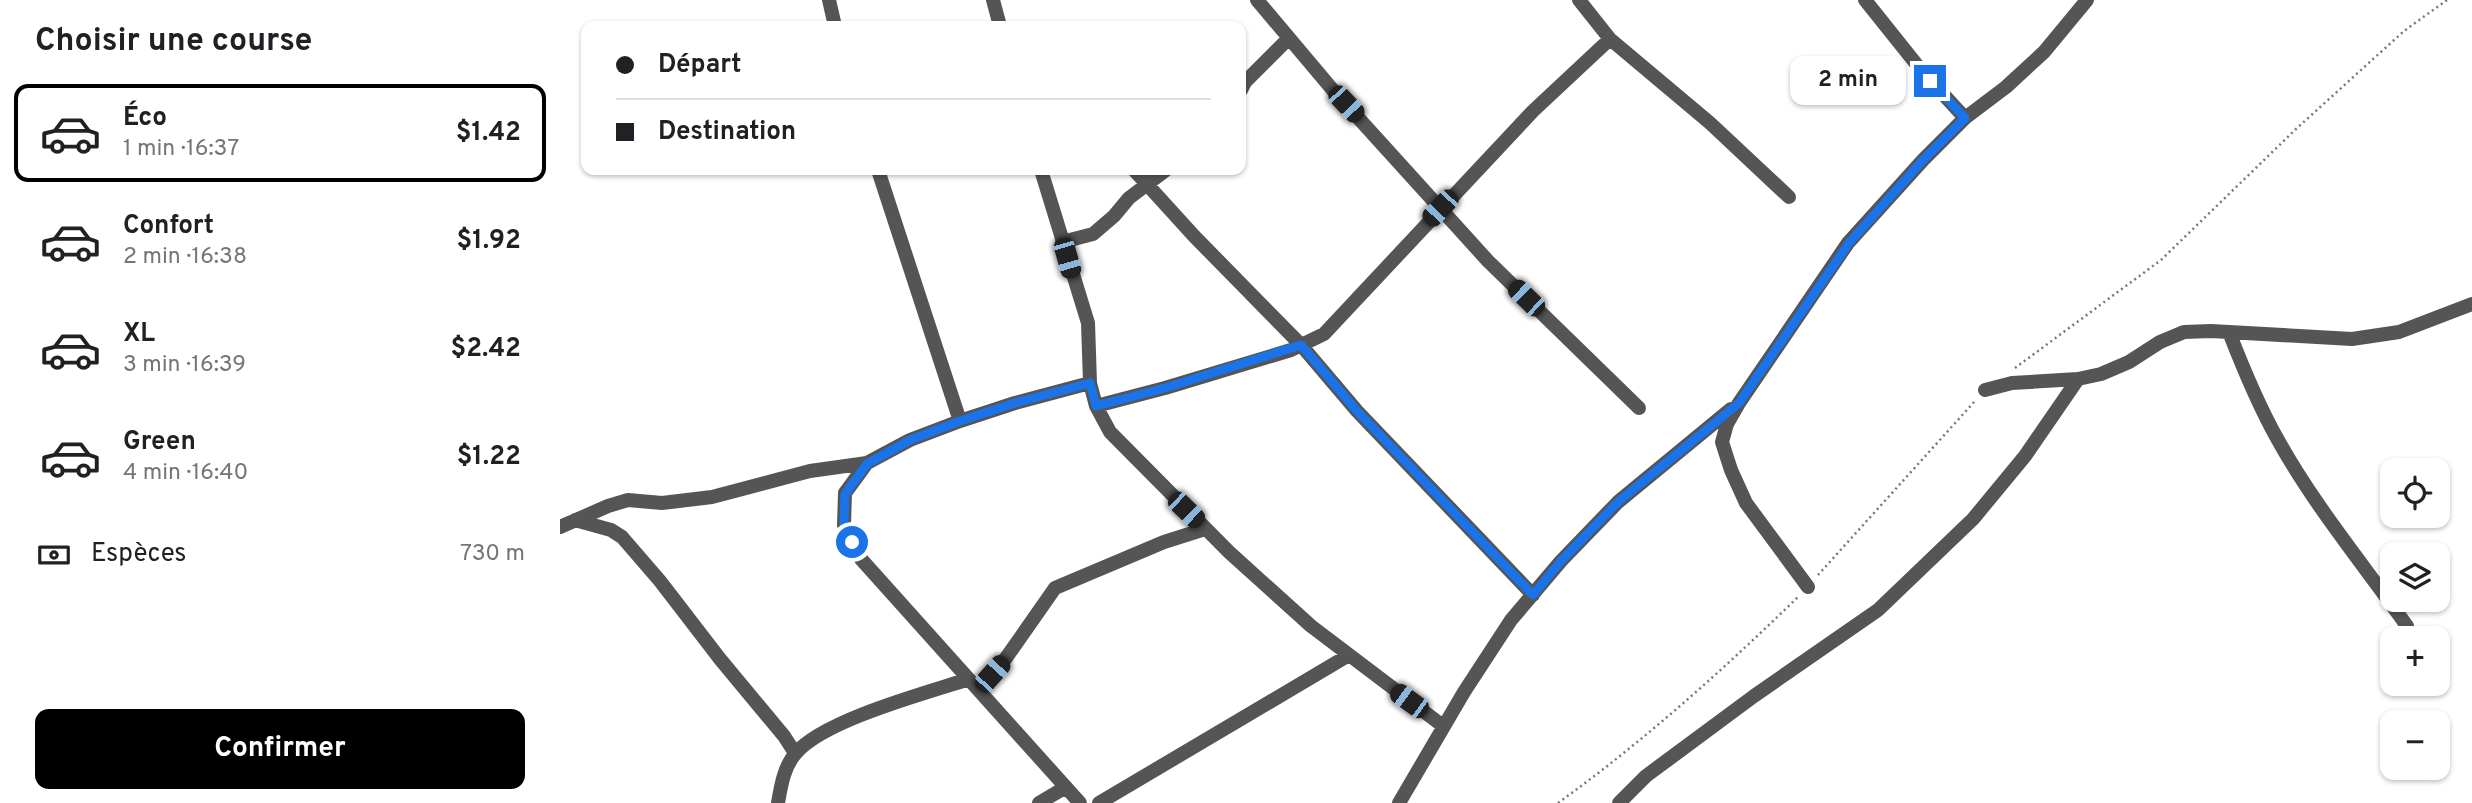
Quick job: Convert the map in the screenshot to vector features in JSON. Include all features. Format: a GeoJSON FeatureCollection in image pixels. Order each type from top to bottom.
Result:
{"type":"FeatureCollection","features":[{"type":"Feature","properties":{"kind":"street"},"geometry":{"type":"LineString","coordinates":[[829,0],[834,21]]}},
{"type":"Feature","properties":{"kind":"street"},"geometry":{"type":"LineString","coordinates":[[993,0],[1000,21]]}},
{"type":"Feature","properties":{"kind":"street"},"geometry":{"type":"LineString","coordinates":[[1257,0],[1288,39],[1488,261],[1639,408]]}},
{"type":"Feature","properties":{"kind":"street"},"geometry":{"type":"LineString","coordinates":[[1579,0],[1611,39],[1710,123],[1789,197]]}},
{"type":"Feature","properties":{"kind":"street"},"geometry":{"type":"LineString","coordinates":[[1865,0],[1921,70],[1965,118]]}},
{"type":"Feature","properties":{"kind":"street"},"geometry":{"type":"LineString","coordinates":[[1808,587],[1746,503],[1722,442],[1727,424],[1849,243],[1923,160],[1965,118],[2006,87],[2044,52],[2087,0]]}},
{"type":"Feature","properties":{"kind":"street"},"geometry":{"type":"LineString","coordinates":[[1246,81],[1288,39]]}},
{"type":"Feature","properties":{"kind":"street"},"geometry":{"type":"LineString","coordinates":[[1096,406],[1165,388],[1301,345],[1324,334],[1533,111],[1611,39]]}},
{"type":"Feature","properties":{"kind":"street"},"geometry":{"type":"LineString","coordinates":[[880,175],[960,421]]}},
{"type":"Feature","properties":{"kind":"street"},"geometry":{"type":"LineString","coordinates":[[1042,175],[1088,323],[1090,383],[1096,406],[1110,432],[1205,528],[1311,626],[1443,726]]}},
{"type":"Feature","properties":{"kind":"street"},"geometry":{"type":"LineString","coordinates":[[1139,175],[1301,345],[1357,411],[1533,595]]}},
{"type":"Feature","properties":{"kind":"street"},"geometry":{"type":"LineString","coordinates":[[1062,242],[1093,234],[1114,216],[1129,198],[1159,175]]}},
{"type":"Feature","properties":{"kind":"street"},"geometry":{"type":"LineString","coordinates":[[1985,390],[2011,383],[2078,379],[2101,374],[2129,362],[2160,341],[2184,332],[2352,339],[2399,332],[2472,304]]}},
{"type":"Feature","properties":{"kind":"street"},"geometry":{"type":"LineString","coordinates":[[2228,332],[2278,441],[2313,496],[2407,626]]}},
{"type":"Feature","properties":{"kind":"street"},"geometry":{"type":"LineString","coordinates":[[1619,803],[1646,776],[1743,704],[1878,610],[1973,519],[2025,456],[2078,379]]}},
{"type":"Feature","properties":{"kind":"street"},"geometry":{"type":"LineString","coordinates":[[560,527],[628,500],[662,503],[712,496],[810,471],[867,464],[910,440],[960,421],[1090,383]]}},
{"type":"Feature","properties":{"kind":"street"},"geometry":{"type":"LineString","coordinates":[[1399,803],[1443,726],[1511,620],[1561,561],[1618,502],[1739,403]]}},
{"type":"Feature","properties":{"kind":"street"},"geometry":{"type":"LineString","coordinates":[[867,464],[845,494],[844,524],[861,559],[1080,803]]}},
{"type":"Feature","properties":{"kind":"street"},"geometry":{"type":"LineString","coordinates":[[575,520],[611,530],[622,537],[660,580],[795,753]]}},
{"type":"Feature","properties":{"kind":"street"},"geometry":{"type":"LineString","coordinates":[[778,803],[783,775],[795,753],[815,736],[878,709],[974,684],[1006,658],[1055,588],[1154,546],[1205,528]]}},
{"type":"Feature","properties":{"kind":"street"},"geometry":{"type":"LineString","coordinates":[[1099,803],[1349,655]]}},
{"type":"Feature","properties":{"kind":"street"},"geometry":{"type":"LineString","coordinates":[[1039,803],[1066,787]]}},
{"type":"Feature","properties":{"kind":"route"},"geometry":{"type":"LineString","coordinates":[[852,542],[844,524],[845,494],[867,464],[910,440],[1015,403],[1090,383],[1096,406],[1165,388],[1301,345],[1357,411],[1533,595],[1561,561],[1618,502],[1739,403],[1849,243],[1923,160],[1965,118],[1930,81]]}}]}
